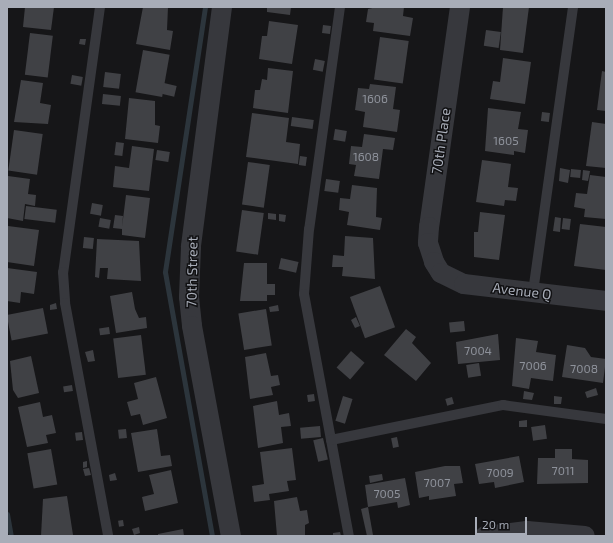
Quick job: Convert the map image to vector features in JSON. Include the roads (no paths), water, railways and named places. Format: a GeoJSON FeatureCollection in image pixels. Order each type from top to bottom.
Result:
{"type":"FeatureCollection","features":[{"type":"Feature","properties":{"kind":"street","name":"70th Street"},"geometry":{"type":"LineString","coordinates":[[222,7],[193,227],[189,297],[192,326],[231,536]]}},
{"type":"Feature","properties":{"kind":"street","name":"70th Place"},"geometry":{"type":"LineString","coordinates":[[441,273],[428,243],[460,7]]}},
{"type":"Feature","properties":{"kind":"street","name":"Avenue Q"},"geometry":{"type":"LineString","coordinates":[[441,273],[464,284],[606,302]]}},
{"type":"Feature","properties":{"kind":"street"},"geometry":{"type":"LineString","coordinates":[[486,536],[527,531],[585,536]]}},
{"type":"Feature","properties":{"kind":"lane"},"geometry":{"type":"LineString","coordinates":[[100,7],[63,272],[65,304],[108,536]]}},
{"type":"Feature","properties":{"kind":"lane"},"geometry":{"type":"LineString","coordinates":[[340,7],[309,229],[304,294],[349,536]]}},
{"type":"Feature","properties":{"kind":"lane"},"geometry":{"type":"LineString","coordinates":[[533,292],[573,7]]}},
{"type":"Feature","properties":{"kind":"lane"},"geometry":{"type":"LineString","coordinates":[[331,440],[503,405],[606,419]]}},
{"type":"Feature","properties":{"kind":"waterway"},"geometry":{"type":"LineString","coordinates":[[205,7],[165,272],[212,536]]}},
{"type":"Feature","properties":{"kind":"waterway"},"geometry":{"type":"LineString","coordinates":[[7,514],[11,536]]}}]}
